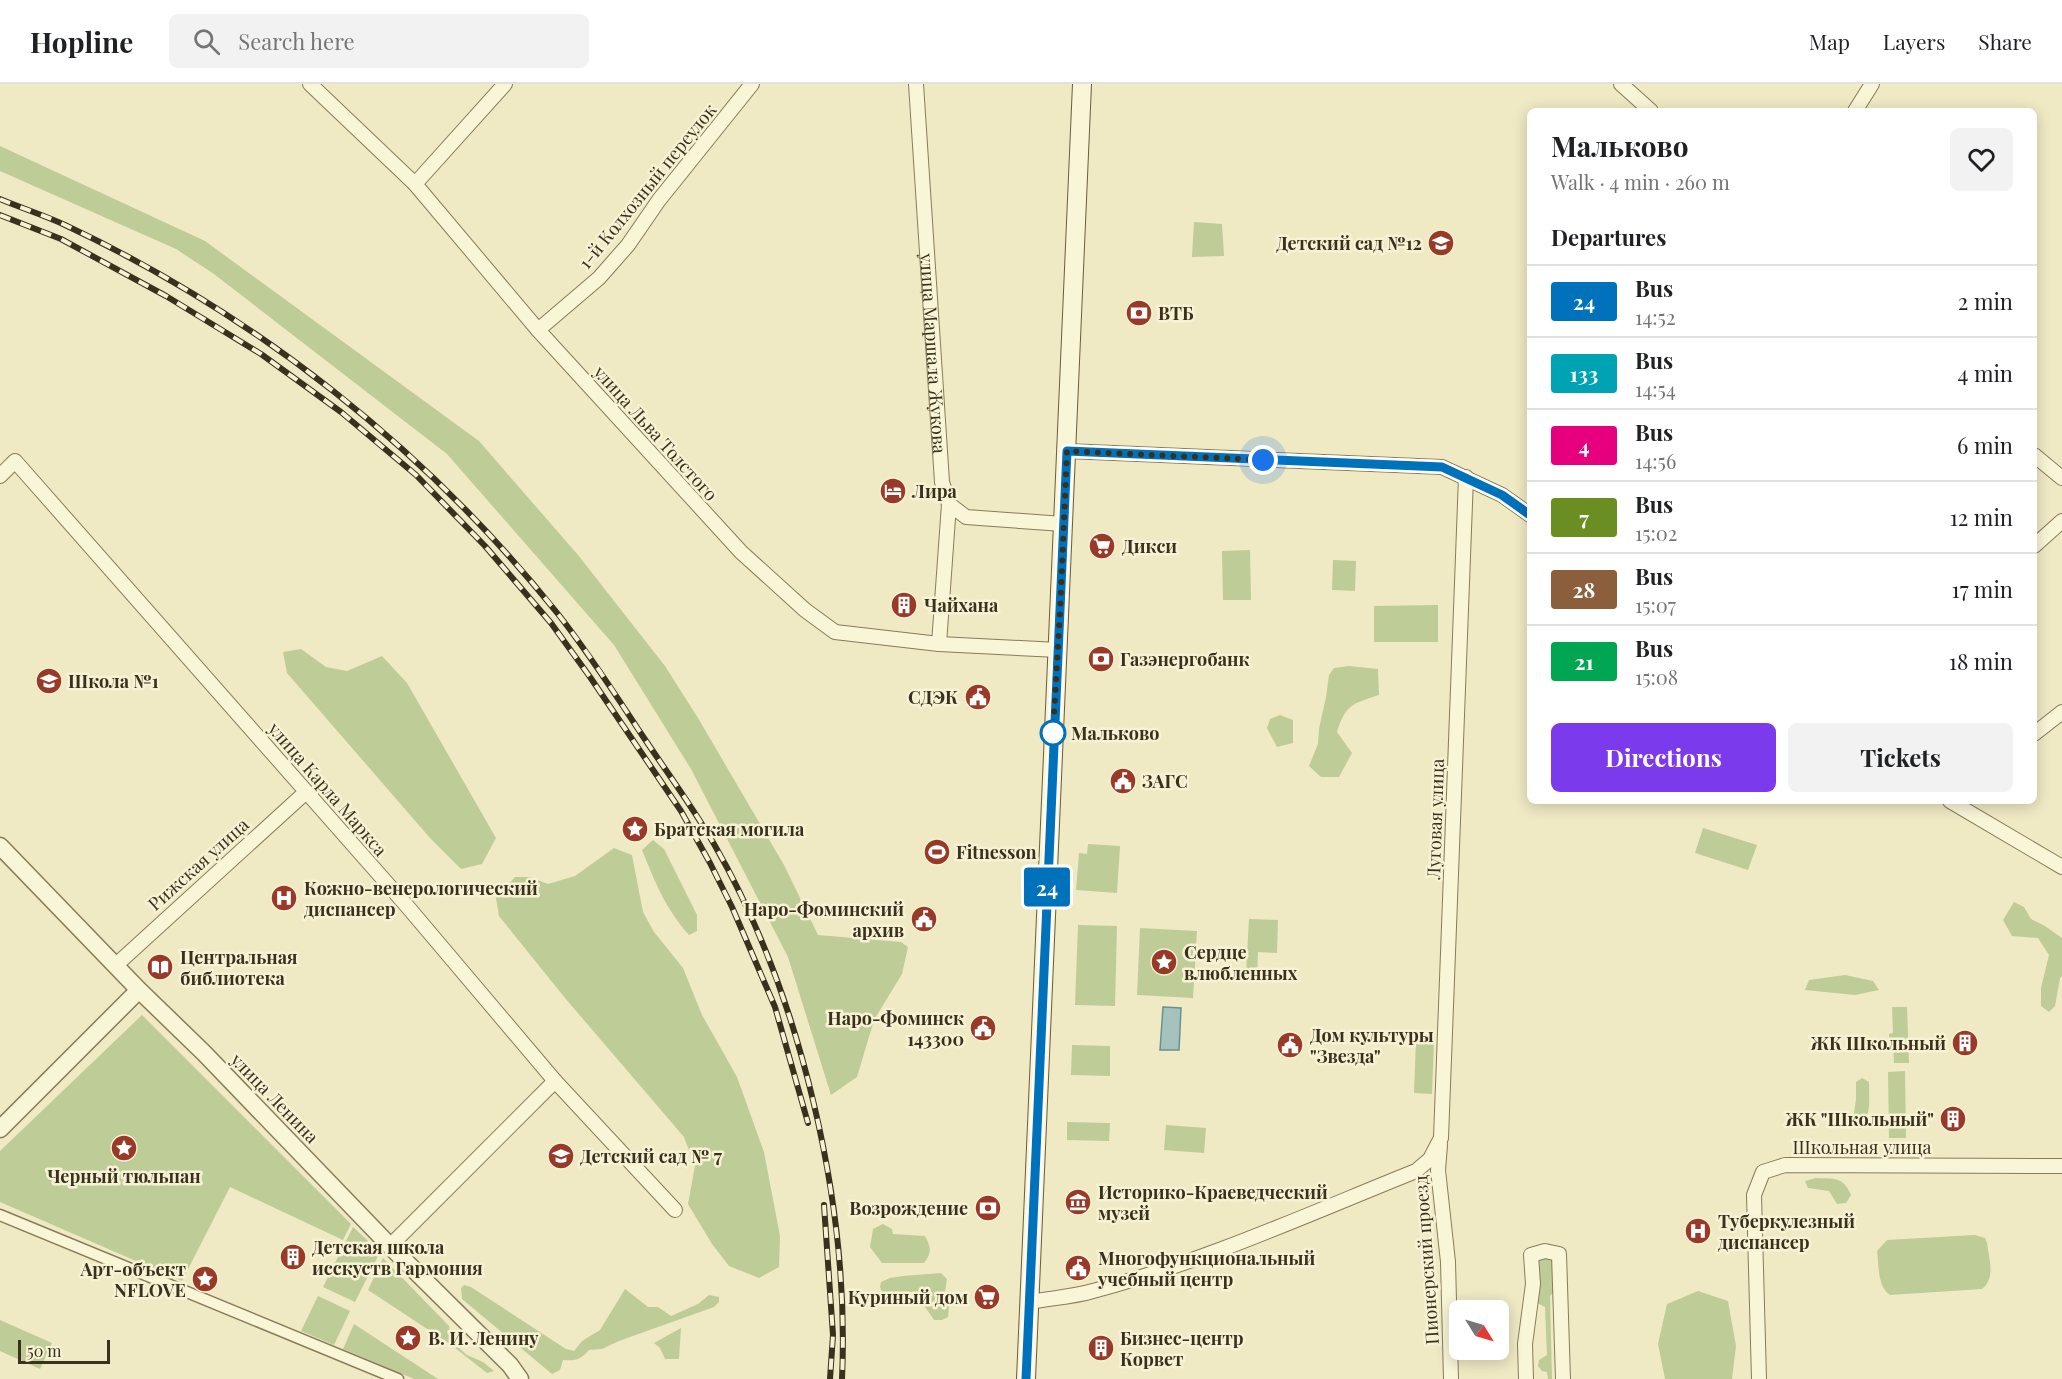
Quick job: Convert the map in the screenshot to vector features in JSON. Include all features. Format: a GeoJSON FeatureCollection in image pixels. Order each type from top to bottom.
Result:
{"type":"FeatureCollection","features":[{"type":"Feature","properties":{"kind":"main road"},"geometry":{"type":"LineString","coordinates":[[1026,1379],[1082,84]]}},
{"type":"Feature","properties":{"kind":"street","name":"улица Льва Толстого"},"geometry":{"type":"LineString","coordinates":[[310,84],[415,184],[538,330],[741,552],[805,610],[836,632],[939,644],[1058,650]]}},
{"type":"Feature","properties":{"kind":"street"},"geometry":{"type":"LineString","coordinates":[[415,184],[505,84]]}},
{"type":"Feature","properties":{"kind":"street","name":"1-й Колхозный переулок"},"geometry":{"type":"LineString","coordinates":[[538,330],[599,278],[628,245],[659,200],[752,84]]}},
{"type":"Feature","properties":{"kind":"street","name":"улица Маршала Жукова"},"geometry":{"type":"LineString","coordinates":[[916,84],[942,482],[949,504],[939,644]]}},
{"type":"Feature","properties":{"kind":"street"},"geometry":{"type":"LineString","coordinates":[[1621,84],[1648,108]]}},
{"type":"Feature","properties":{"kind":"street"},"geometry":{"type":"LineString","coordinates":[[1858,108],[1872,84]]}},
{"type":"Feature","properties":{"kind":"street"},"geometry":{"type":"LineString","coordinates":[[1067,451],[1442,467],[1502,495],[1527,512]]}},
{"type":"Feature","properties":{"kind":"street"},"geometry":{"type":"LineString","coordinates":[[2037,457],[2062,478]]}},
{"type":"Feature","properties":{"kind":"street","name":"улица Карла Маркса"},"geometry":{"type":"LineString","coordinates":[[0,476],[15,461],[407,906],[555,1081],[675,1210]]}},
{"type":"Feature","properties":{"kind":"street","name":"Луговая улица"},"geometry":{"type":"LineString","coordinates":[[1030,1302],[1091,1292],[1149,1274],[1254,1236],[1416,1172],[1430,1159],[1441,1138],[1466,477]]}},
{"type":"Feature","properties":{"kind":"street"},"geometry":{"type":"LineString","coordinates":[[949,504],[966,517],[1063,524]]}},
{"type":"Feature","properties":{"kind":"street"},"geometry":{"type":"LineString","coordinates":[[2037,543],[2062,521]]}},
{"type":"Feature","properties":{"kind":"street"},"geometry":{"type":"LineString","coordinates":[[2037,732],[2062,712]]}},
{"type":"Feature","properties":{"kind":"street","name":"Рижская улица"},"geometry":{"type":"LineString","coordinates":[[116,964],[306,792]]}},
{"type":"Feature","properties":{"kind":"street"},"geometry":{"type":"LineString","coordinates":[[1956,804],[2062,867]]}},
{"type":"Feature","properties":{"kind":"street","name":"улица Ленина"},"geometry":{"type":"LineString","coordinates":[[0,846],[390,1246],[503,1358],[520,1379]]}},
{"type":"Feature","properties":{"kind":"street"},"geometry":{"type":"LineString","coordinates":[[0,1129],[139,990]]}},
{"type":"Feature","properties":{"kind":"street"},"geometry":{"type":"LineString","coordinates":[[390,1246],[555,1081]]}},
{"type":"Feature","properties":{"kind":"street","name":"Пионерский проезд"},"geometry":{"type":"LineString","coordinates":[[1441,1138],[1438,1170],[1448,1262],[1451,1379]]}},
{"type":"Feature","properties":{"kind":"street","name":"Школьная улица"},"geometry":{"type":"LineString","coordinates":[[1759,1379],[1754,1195],[1763,1172],[1785,1165],[2062,1166]]}},
{"type":"Feature","properties":{"kind":"street"},"geometry":{"type":"LineString","coordinates":[[0,1215],[398,1379]]}},
{"type":"Feature","properties":{"kind":"street"},"geometry":{"type":"LineString","coordinates":[[1526,1379],[1525,1344],[1533,1284],[1532,1255],[1545,1251],[1559,1254],[1563,1379]]}},
{"type":"Feature","properties":{"kind":"green space"},"geometry":{"type":"Polygon","coordinates":[[[0,146],[205,241],[479,441],[578,555],[665,666],[784,865],[818,935],[901,942],[908,947],[902,974],[874,1020],[857,1077],[831,1095],[788,957],[691,769],[614,645],[447,454],[214,274],[176,249],[0,171],[0,146]]]}},
{"type":"Feature","properties":{"kind":"green space"},"geometry":{"type":"Polygon","coordinates":[[[1194,222],[1222,224],[1224,256],[1192,257],[1194,222]]]}},
{"type":"Feature","properties":{"kind":"green space"},"geometry":{"type":"Polygon","coordinates":[[[1250,550],[1251,600],[1223,600],[1222,551],[1250,550]]]}},
{"type":"Feature","properties":{"kind":"green space"},"geometry":{"type":"Polygon","coordinates":[[[1333,560],[1356,561],[1355,591],[1332,590],[1333,560]]]}},
{"type":"Feature","properties":{"kind":"green space"},"geometry":{"type":"Polygon","coordinates":[[[1438,605],[1438,642],[1374,642],[1374,606],[1438,605]]]}},
{"type":"Feature","properties":{"kind":"green space"},"geometry":{"type":"Polygon","coordinates":[[[301,649],[326,667],[347,671],[382,656],[407,683],[496,838],[482,864],[461,869],[430,838],[287,673],[283,652],[301,649]]]}},
{"type":"Feature","properties":{"kind":"green space"},"geometry":{"type":"Polygon","coordinates":[[[1349,666],[1378,669],[1379,695],[1356,703],[1347,710],[1337,732],[1352,753],[1339,777],[1321,777],[1309,766],[1318,744],[1329,675],[1334,668],[1349,666]]]}},
{"type":"Feature","properties":{"kind":"green space"},"geometry":{"type":"Polygon","coordinates":[[[1280,715],[1293,720],[1293,743],[1277,747],[1267,728],[1270,719],[1280,715]]]}},
{"type":"Feature","properties":{"kind":"green space"},"geometry":{"type":"Polygon","coordinates":[[[1703,828],[1757,845],[1748,870],[1695,853],[1703,828]]]}},
{"type":"Feature","properties":{"kind":"green space"},"geometry":{"type":"Polygon","coordinates":[[[653,840],[664,849],[697,915],[697,931],[689,935],[667,905],[642,850],[653,840]]]}},
{"type":"Feature","properties":{"kind":"green space"},"geometry":{"type":"Polygon","coordinates":[[[1088,844],[1120,846],[1117,893],[1076,890],[1079,853],[1087,854],[1088,844]]]}},
{"type":"Feature","properties":{"kind":"green space"},"geometry":{"type":"Polygon","coordinates":[[[614,848],[632,855],[643,912],[654,932],[683,968],[702,1015],[737,1077],[764,1152],[780,1236],[779,1267],[759,1278],[729,1266],[712,1244],[688,1204],[695,1166],[684,1137],[565,998],[499,916],[496,898],[515,877],[529,877],[548,884],[575,876],[614,848]]]}},
{"type":"Feature","properties":{"kind":"green space"},"geometry":{"type":"Polygon","coordinates":[[[2014,902],[2024,907],[2031,919],[2062,938],[2062,976],[2055,1006],[2049,1012],[2041,1006],[2041,988],[2049,955],[2038,938],[2012,936],[2003,920],[2014,902]]]}},
{"type":"Feature","properties":{"kind":"green space"},"geometry":{"type":"Polygon","coordinates":[[[1249,919],[1278,920],[1277,953],[1258,952],[1257,974],[1246,973],[1249,919]]]}},
{"type":"Feature","properties":{"kind":"green space"},"geometry":{"type":"Polygon","coordinates":[[[1078,925],[1117,926],[1115,1006],[1075,1005],[1078,925]]]}},
{"type":"Feature","properties":{"kind":"green space"},"geometry":{"type":"Polygon","coordinates":[[[1140,928],[1197,931],[1193,998],[1137,995],[1140,928]]]}},
{"type":"Feature","properties":{"kind":"green space"},"geometry":{"type":"Polygon","coordinates":[[[1845,975],[1873,981],[1879,990],[1855,995],[1805,990],[1809,980],[1845,975]]]}},
{"type":"Feature","properties":{"kind":"green space"},"geometry":{"type":"Polygon","coordinates":[[[1892,1007],[1907,1007],[1909,1063],[1894,1063],[1893,1040],[1889,1040],[1889,1034],[1893,1033],[1892,1007]]]}},
{"type":"Feature","properties":{"kind":"green space"},"geometry":{"type":"Polygon","coordinates":[[[142,1015],[351,1224],[343,1240],[230,1187],[182,1281],[0,1202],[0,1151],[142,1015]]]}},
{"type":"Feature","properties":{"kind":"green space"},"geometry":{"type":"Polygon","coordinates":[[[1416,1039],[1434,1039],[1432,1094],[1414,1093],[1416,1039]]]}},
{"type":"Feature","properties":{"kind":"green space"},"geometry":{"type":"Polygon","coordinates":[[[1072,1045],[1110,1046],[1110,1076],[1071,1075],[1072,1045]]]}},
{"type":"Feature","properties":{"kind":"green space"},"geometry":{"type":"Polygon","coordinates":[[[1905,1071],[1906,1138],[1889,1138],[1888,1072],[1905,1071]]]}},
{"type":"Feature","properties":{"kind":"green space"},"geometry":{"type":"Polygon","coordinates":[[[1862,1078],[1869,1082],[1869,1101],[1866,1119],[1859,1129],[1853,1120],[1856,1082],[1862,1078]]]}},
{"type":"Feature","properties":{"kind":"green space"},"geometry":{"type":"Polygon","coordinates":[[[1067,1122],[1110,1123],[1109,1141],[1067,1140],[1067,1122]]]}},
{"type":"Feature","properties":{"kind":"green space"},"geometry":{"type":"Polygon","coordinates":[[[1166,1125],[1206,1128],[1204,1153],[1164,1150],[1166,1125]]]}},
{"type":"Feature","properties":{"kind":"green space"},"geometry":{"type":"Polygon","coordinates":[[[1816,1178],[1833,1179],[1845,1184],[1851,1195],[1846,1203],[1837,1204],[1829,1191],[1808,1188],[1805,1181],[1816,1178]]]}},
{"type":"Feature","properties":{"kind":"green space"},"geometry":{"type":"Polygon","coordinates":[[[883,1224],[892,1229],[893,1234],[925,1236],[930,1250],[924,1263],[882,1263],[870,1247],[873,1229],[883,1224]]]}},
{"type":"Feature","properties":{"kind":"green space"},"geometry":{"type":"Polygon","coordinates":[[[353,1227],[380,1252],[355,1302],[323,1287],[353,1227]]]}},
{"type":"Feature","properties":{"kind":"green space"},"geometry":{"type":"Polygon","coordinates":[[[1975,1235],[1985,1238],[1990,1262],[1989,1279],[1982,1289],[1890,1295],[1883,1286],[1879,1275],[1877,1251],[1887,1240],[1975,1235]]]}},
{"type":"Feature","properties":{"kind":"green space"},"geometry":{"type":"Polygon","coordinates":[[[383,1258],[449,1326],[452,1342],[467,1355],[483,1362],[494,1371],[487,1373],[450,1344],[368,1290],[383,1258]]]}},
{"type":"Feature","properties":{"kind":"green space"},"geometry":{"type":"Polygon","coordinates":[[[1541,1258],[1553,1258],[1558,1288],[1550,1296],[1552,1379],[1548,1379],[1547,1372],[1542,1371],[1538,1366],[1539,1360],[1547,1355],[1545,1307],[1537,1303],[1535,1265],[1541,1258]]]}},
{"type":"Feature","properties":{"kind":"green space"},"geometry":{"type":"Polygon","coordinates":[[[941,1273],[947,1279],[944,1298],[949,1306],[948,1317],[942,1320],[934,1320],[918,1300],[908,1296],[883,1294],[880,1287],[881,1282],[890,1278],[941,1273]]]}},
{"type":"Feature","properties":{"kind":"green space"},"geometry":{"type":"Polygon","coordinates":[[[464,1285],[471,1287],[566,1349],[574,1351],[582,1341],[600,1330],[625,1289],[648,1307],[658,1307],[671,1316],[698,1304],[709,1295],[719,1297],[719,1302],[714,1307],[602,1349],[589,1350],[578,1359],[563,1360],[560,1370],[552,1374],[462,1299],[461,1288],[464,1285]]]}},
{"type":"Feature","properties":{"kind":"green space"},"geometry":{"type":"Polygon","coordinates":[[[1698,1291],[1728,1301],[1736,1346],[1732,1379],[1665,1379],[1658,1344],[1667,1304],[1698,1291]]]}},
{"type":"Feature","properties":{"kind":"green space"},"geometry":{"type":"Polygon","coordinates":[[[318,1296],[350,1311],[334,1345],[301,1331],[318,1296]]]}},
{"type":"Feature","properties":{"kind":"green space"},"geometry":{"type":"Polygon","coordinates":[[[0,1320],[52,1343],[40,1369],[0,1351],[0,1320]]]}},
{"type":"Feature","properties":{"kind":"green space"},"geometry":{"type":"Polygon","coordinates":[[[354,1324],[438,1379],[414,1379],[343,1349],[354,1324]]]}},
{"type":"Feature","properties":{"kind":"green space"},"geometry":{"type":"Polygon","coordinates":[[[681,1328],[679,1359],[665,1359],[660,1348],[654,1343],[681,1328]]]}},
{"type":"Feature","properties":{"kind":"water"},"geometry":{"type":"Polygon","coordinates":[[[1163,1007],[1181,1008],[1179,1050],[1160,1050],[1163,1007]]]}},
{"type":"Feature","properties":{"kind":"railway"},"geometry":{"type":"LineString","coordinates":[[0,199],[65,225],[136,261],[204,301],[270,344],[334,391],[452,496],[507,554],[580,643],[714,844],[745,903],[772,967],[795,1034],[814,1103],[828,1173],[838,1243],[842,1312],[842,1379]]}},
{"type":"Feature","properties":{"kind":"railway"},"geometry":{"type":"LineString","coordinates":[[0,215],[61,239],[166,296],[261,354],[341,412],[416,475],[485,546],[551,623],[681,811],[732,907],[775,1007],[808,1123]]}},
{"type":"Feature","properties":{"kind":"railway"},"geometry":{"type":"LineString","coordinates":[[824,1205],[833,1335],[830,1379]]}},
{"type":"Feature","properties":{"kind":"bus line","name":"24"},"geometry":{"type":"LineString","coordinates":[[1026,1379],[1067,451],[1442,467],[1502,495],[1527,513]]}},
{"type":"Feature","properties":{"kind":"place","name":"Детский сад №12"},"geometry":{"type":"Point","coordinates":[1441,243]}},
{"type":"Feature","properties":{"kind":"place","name":"ВТБ"},"geometry":{"type":"Point","coordinates":[1139,313]}},
{"type":"Feature","properties":{"kind":"place","name":"Лира"},"geometry":{"type":"Point","coordinates":[893,491]}},
{"type":"Feature","properties":{"kind":"place","name":"Дикси"},"geometry":{"type":"Point","coordinates":[1102,546]}},
{"type":"Feature","properties":{"kind":"place","name":"Чайхана"},"geometry":{"type":"Point","coordinates":[904,605]}},
{"type":"Feature","properties":{"kind":"place","name":"Газэнергобанк"},"geometry":{"type":"Point","coordinates":[1101,659]}},
{"type":"Feature","properties":{"kind":"place","name":"Школа №1"},"geometry":{"type":"Point","coordinates":[49,681]}},
{"type":"Feature","properties":{"kind":"place","name":"СДЭК"},"geometry":{"type":"Point","coordinates":[978,697]}},
{"type":"Feature","properties":{"kind":"place","name":"Мальково"},"geometry":{"type":"Point","coordinates":[1053,733]}},
{"type":"Feature","properties":{"kind":"place","name":"ЗАГС"},"geometry":{"type":"Point","coordinates":[1123,781]}},
{"type":"Feature","properties":{"kind":"place","name":"Братская могила"},"geometry":{"type":"Point","coordinates":[635,829]}},
{"type":"Feature","properties":{"kind":"place","name":"Fitnesson"},"geometry":{"type":"Point","coordinates":[937,852]}},
{"type":"Feature","properties":{"kind":"place","name":"Кожно-венерологический диспансер"},"geometry":{"type":"Point","coordinates":[284,898]}},
{"type":"Feature","properties":{"kind":"place","name":"Наро-Фоминский архив"},"geometry":{"type":"Point","coordinates":[924,919]}},
{"type":"Feature","properties":{"kind":"place","name":"Сердце влюбленных"},"geometry":{"type":"Point","coordinates":[1164,962]}},
{"type":"Feature","properties":{"kind":"place","name":"Центральная библиотека"},"geometry":{"type":"Point","coordinates":[160,967]}},
{"type":"Feature","properties":{"kind":"place","name":"Наро-Фоминск 143300"},"geometry":{"type":"Point","coordinates":[983,1028]}},
{"type":"Feature","properties":{"kind":"place","name":"ЖК Школьный"},"geometry":{"type":"Point","coordinates":[1965,1043]}},
{"type":"Feature","properties":{"kind":"place","name":"Дом культуры \"Звезда\""},"geometry":{"type":"Point","coordinates":[1290,1045]}},
{"type":"Feature","properties":{"kind":"place","name":"ЖК \"Школьный\""},"geometry":{"type":"Point","coordinates":[1953,1119]}},
{"type":"Feature","properties":{"kind":"place","name":"Черный тюльпан"},"geometry":{"type":"Point","coordinates":[124,1148]}},
{"type":"Feature","properties":{"kind":"place","name":"Детский сад № 7"},"geometry":{"type":"Point","coordinates":[561,1156]}},
{"type":"Feature","properties":{"kind":"place","name":"Историко-Краеведческий музей"},"geometry":{"type":"Point","coordinates":[1078,1202]}},
{"type":"Feature","properties":{"kind":"place","name":"Возрождение"},"geometry":{"type":"Point","coordinates":[988,1208]}},
{"type":"Feature","properties":{"kind":"place","name":"Туберкулезный диспансер"},"geometry":{"type":"Point","coordinates":[1698,1231]}},
{"type":"Feature","properties":{"kind":"place","name":"Детская школа исскуств Гармония"},"geometry":{"type":"Point","coordinates":[293,1257]}},
{"type":"Feature","properties":{"kind":"place","name":"Многофункциональный учебный центр"},"geometry":{"type":"Point","coordinates":[1078,1268]}},
{"type":"Feature","properties":{"kind":"place","name":"Арт-объект NFLOVE"},"geometry":{"type":"Point","coordinates":[205,1279]}},
{"type":"Feature","properties":{"kind":"place","name":"Куриный дом"},"geometry":{"type":"Point","coordinates":[987,1297]}},
{"type":"Feature","properties":{"kind":"place","name":"В. И. Ленину"},"geometry":{"type":"Point","coordinates":[408,1338]}},
{"type":"Feature","properties":{"kind":"place","name":"Бизнес-центр Корвет"},"geometry":{"type":"Point","coordinates":[1101,1348]}},
{"type":"Feature","properties":{"kind":"route"},"geometry":{"type":"LineString","coordinates":[[1053,733],[1067,451],[1263,460]]}}]}
